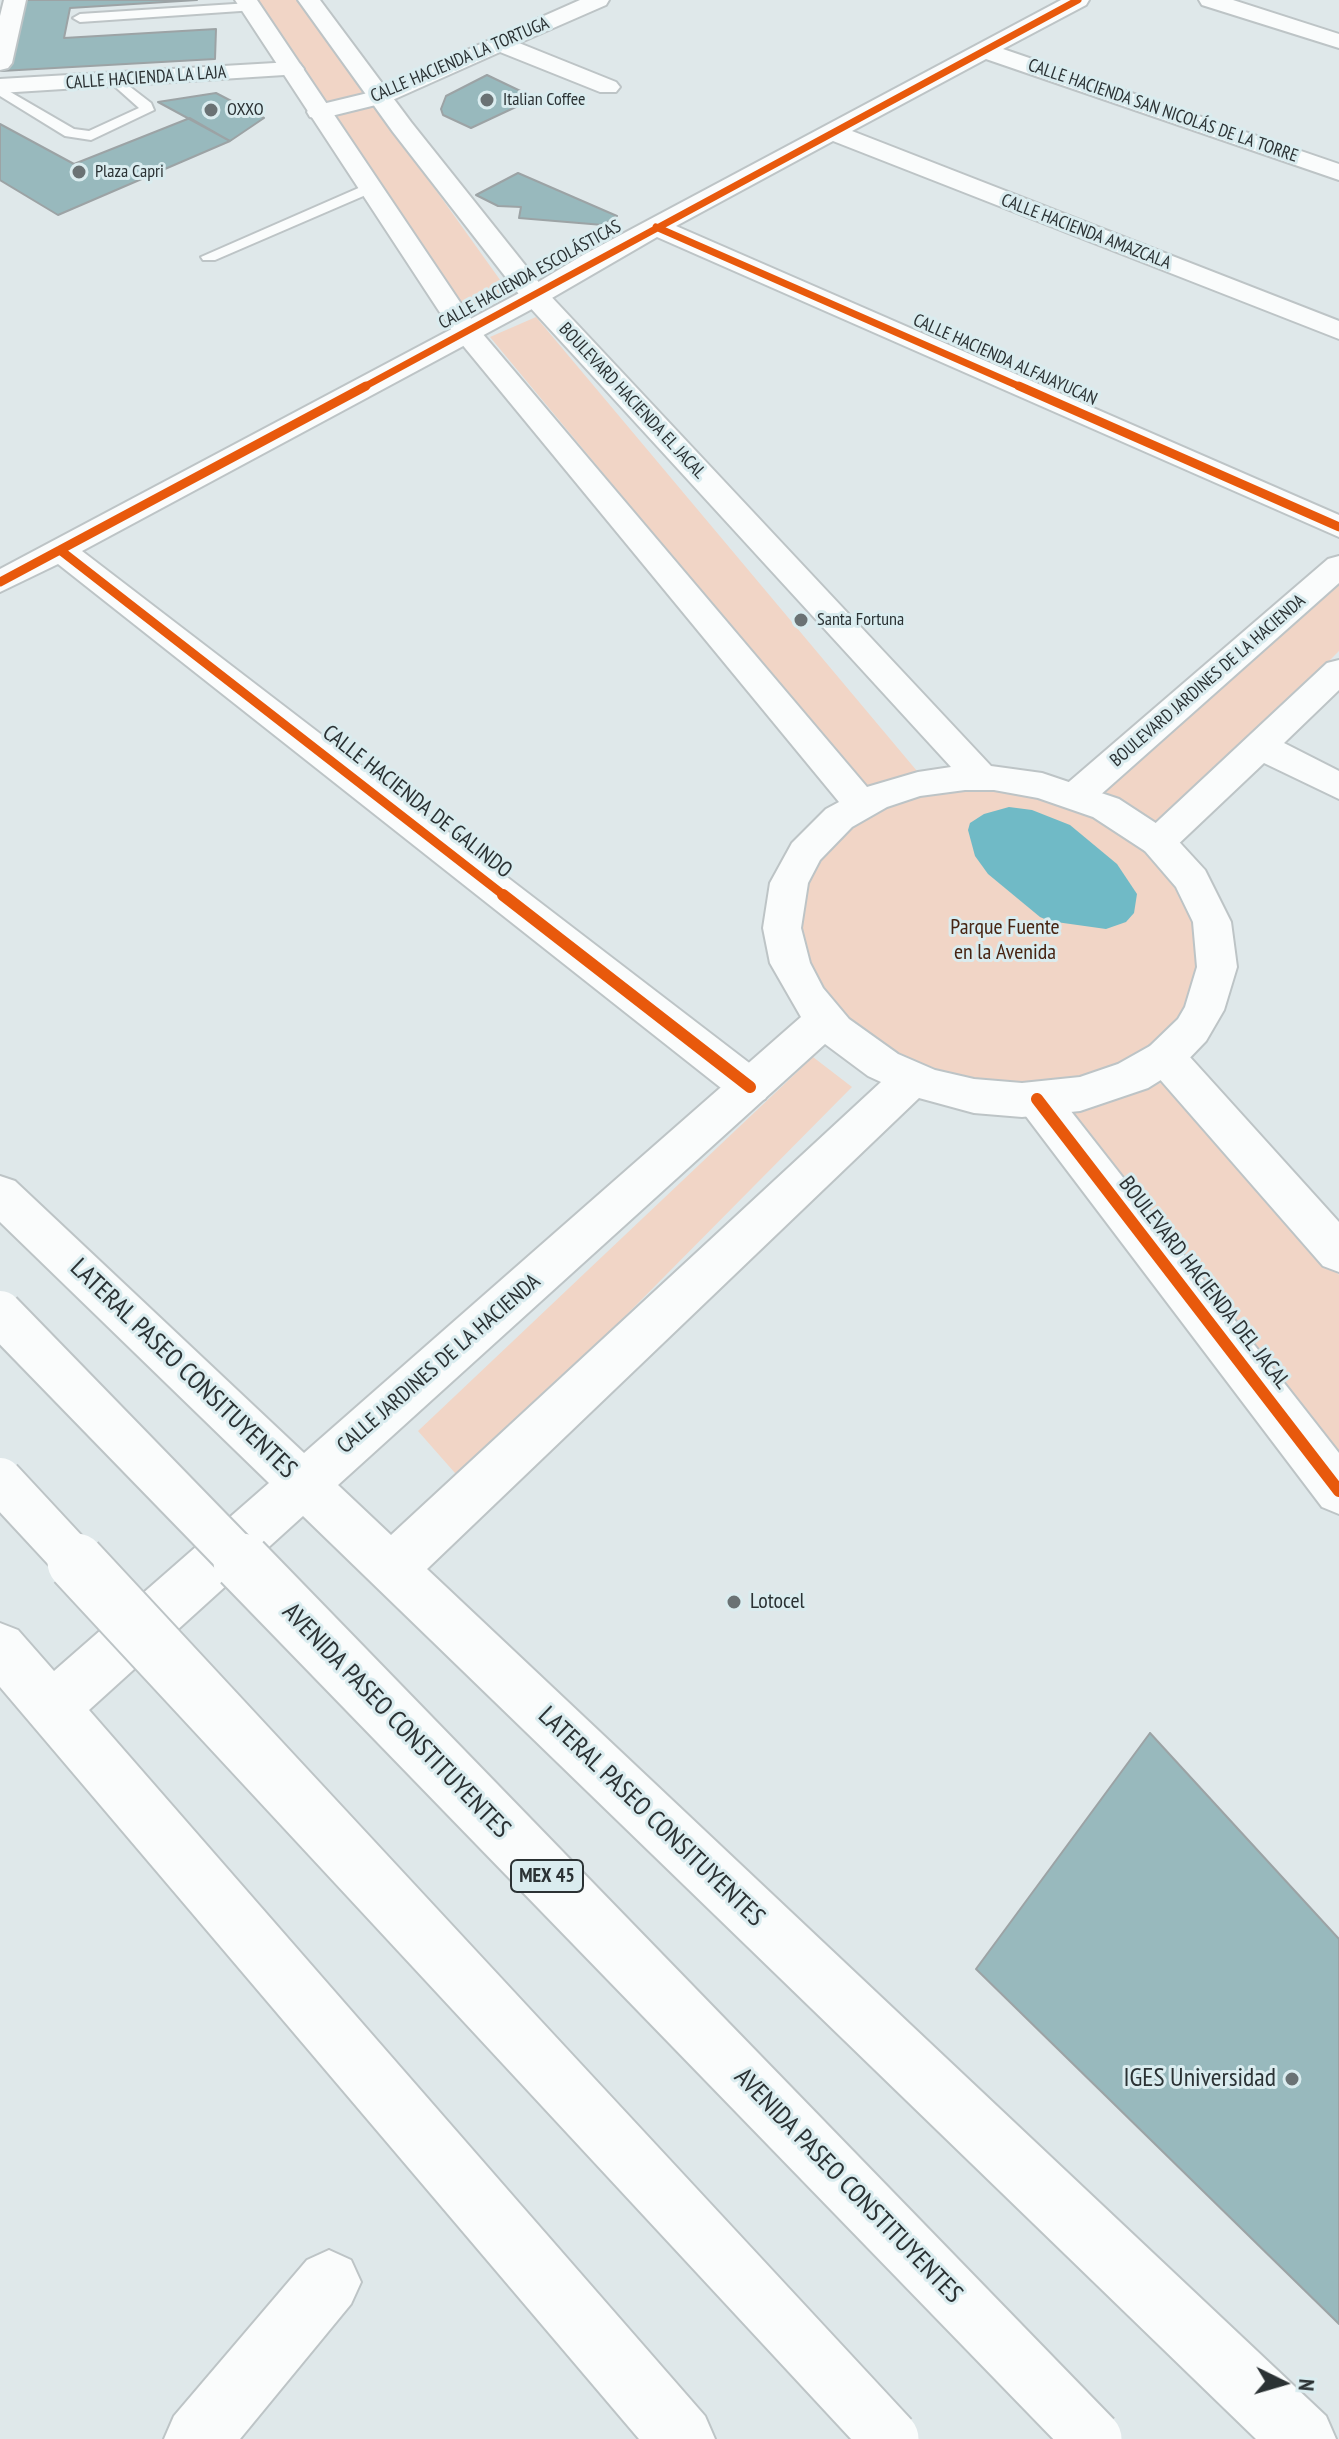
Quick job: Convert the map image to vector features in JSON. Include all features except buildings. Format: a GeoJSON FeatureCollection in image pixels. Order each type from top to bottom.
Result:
{"type":"FeatureCollection","features":[{"type":"Feature","properties":{"kind":"main road"},"geometry":{"type":"LineString","coordinates":[[0,63],[15,0]]}},
{"type":"Feature","properties":{"kind":"main road","name":"BOULEVARD HACIENDA EL JACAL"},"geometry":{"type":"LineString","coordinates":[[309,0],[380,97],[535,296],[982,778]]}},
{"type":"Feature","properties":{"kind":"main road"},"geometry":{"type":"LineString","coordinates":[[541,0],[557,18]]}},
{"type":"Feature","properties":{"kind":"main road","name":"CALLE HACIENDA LA TORTUGA"},"geometry":{"type":"LineString","coordinates":[[319,112],[380,97],[503,45],[598,0]]}},
{"type":"Feature","properties":{"kind":"main road","name":"CALLE HACIENDA ESCOLÁSTICAS"},"geometry":{"type":"LineString","coordinates":[[0,582],[535,296],[656,227],[1078,0]]}},
{"type":"Feature","properties":{"kind":"main road"},"geometry":{"type":"LineString","coordinates":[[1210,0],[1339,41]]}},
{"type":"Feature","properties":{"kind":"main road"},"geometry":{"type":"LineString","coordinates":[[248,4],[466,331],[861,804]]}},
{"type":"Feature","properties":{"kind":"main road"},"geometry":{"type":"LineString","coordinates":[[503,45],[608,87]]}},
{"type":"Feature","properties":{"kind":"main road","name":"CALLE HACIENDA SAN NICOLÁS DE LA TORRE"},"geometry":{"type":"LineString","coordinates":[[986,51],[1339,172]]}},
{"type":"Feature","properties":{"kind":"main road","name":"CALLE HACIENDA LA LAJA"},"geometry":{"type":"LineString","coordinates":[[0,88],[292,69]]}},
{"type":"Feature","properties":{"kind":"main road","name":"CALLE HACIENDA AMAZCALA"},"geometry":{"type":"LineString","coordinates":[[832,132],[1339,331]]}},
{"type":"Feature","properties":{"kind":"main road","name":"CALLE HACIENDA ALFAJAYUCAN"},"geometry":{"type":"LineString","coordinates":[[656,227],[1339,527]]}},
{"type":"Feature","properties":{"kind":"main road","name":"CALLE HACIENDA DE GALINDO"},"geometry":{"type":"LineString","coordinates":[[60,550],[750,1087]]}},
{"type":"Feature","properties":{"kind":"main road","name":"BOULEVARD JARDINES DE LA HACIENDA"},"geometry":{"type":"LineString","coordinates":[[1076,796],[1339,566]]}},
{"type":"Feature","properties":{"kind":"main road"},"geometry":{"type":"LineString","coordinates":[[1158,842],[1339,671]]}},
{"type":"Feature","properties":{"kind":"main road"},"geometry":{"type":"LineString","coordinates":[[1262,747],[1339,786]]}},
{"type":"Feature","properties":{"kind":"main road"},"geometry":{"type":"LineString","coordinates":[[982,778],[1030,783],[1076,796],[1120,816],[1158,842],[1184,870],[1204,900],[1212,922],[1217,956],[1212,988],[1192,1030],[1165,1057],[1107,1087],[1066,1096],[1037,1099],[974,1096],[913,1078],[870,1057],[825,1020],[800,986],[786,952],[782,916],[793,872],[813,842],[839,818],[861,804],[918,784],[982,778]]}},
{"type":"Feature","properties":{"kind":"main road","name":"CALLE JARDINES DE LA HACIENDA"},"geometry":{"type":"LineString","coordinates":[[52,1708],[686,1147],[825,1020]]}},
{"type":"Feature","properties":{"kind":"main road"},"geometry":{"type":"LineString","coordinates":[[1165,1057],[1339,1253]]}},
{"type":"Feature","properties":{"kind":"main road"},"geometry":{"type":"LineString","coordinates":[[391,1569],[913,1078]]}},
{"type":"Feature","properties":{"kind":"main road","name":"BOULEVARD HACIENDA DEL JACAL"},"geometry":{"type":"LineString","coordinates":[[1037,1099],[1339,1491]]}},
{"type":"Feature","properties":{"kind":"main road","name":"LATERAL PASEO CONSITUYENTES"},"geometry":{"type":"LineString","coordinates":[[0,1194],[1303,2439]]}},
{"type":"Feature","properties":{"kind":"main road","name":"AVENIDA PASEO CONSTITUYENTES"},"geometry":{"type":"LineString","coordinates":[[0,1313],[1093,2439]]}},
{"type":"Feature","properties":{"kind":"main road"},"geometry":{"type":"LineString","coordinates":[[0,1480],[890,2439]]}},
{"type":"Feature","properties":{"kind":"main road"},"geometry":{"type":"LineString","coordinates":[[0,1648],[682,2439]]}},
{"type":"Feature","properties":{"kind":"main road"},"geometry":{"type":"LineString","coordinates":[[197,2439],[329,2282]]}},
{"type":"Feature","properties":{"kind":"lane"},"geometry":{"type":"LineString","coordinates":[[80,18],[248,4]]}},
{"type":"Feature","properties":{"kind":"lane"},"geometry":{"type":"LineString","coordinates":[[0,88],[70,133],[91,136],[147,110],[144,103],[116,80]]}},
{"type":"Feature","properties":{"kind":"lane"},"geometry":{"type":"LineString","coordinates":[[209,257],[370,188]]}},
{"type":"Feature","properties":{"kind":"green space"},"geometry":{"type":"Polygon","coordinates":[[[255,0],[298,0],[365,95],[325,105],[255,0]]]}},
{"type":"Feature","properties":{"kind":"green space"},"geometry":{"type":"Polygon","coordinates":[[[375,105],[508,291],[464,312],[333,114],[375,105]]]}},
{"type":"Feature","properties":{"kind":"green space"},"geometry":{"type":"Polygon","coordinates":[[[536,317],[922,777],[866,790],[490,337],[536,317]]]}},
{"type":"Feature","properties":{"kind":"green space"},"geometry":{"type":"Polygon","coordinates":[[[1339,574],[1339,651],[1160,831],[1096,798],[1339,574]]]}},
{"type":"Feature","properties":{"kind":"green space","name":"Parque Fuente en la Avenida"},"geometry":{"type":"Polygon","coordinates":[[[982,778],[1133,824],[1216,945],[1174,1048],[1037,1099],[877,1061],[792,968],[799,862],[888,792],[982,778]]]}},
{"type":"Feature","properties":{"kind":"green space"},"geometry":{"type":"Polygon","coordinates":[[[813,1057],[852,1087],[462,1481],[418,1431],[813,1057]]]}},
{"type":"Feature","properties":{"kind":"green space"},"geometry":{"type":"Polygon","coordinates":[[[1172,1080],[1339,1275],[1339,1460],[1060,1110],[1172,1080]]]}},
{"type":"Feature","properties":{"kind":"water"},"geometry":{"type":"Polygon","coordinates":[[[1009,807],[1032,810],[1070,825],[1117,864],[1137,894],[1134,913],[1126,922],[1106,929],[1049,921],[988,874],[975,856],[968,830],[970,823],[984,814],[1009,807]]]}},
{"type":"Feature","properties":{"kind":"cycle path"},"geometry":{"type":"LineString","coordinates":[[0,582],[535,296],[592,261],[1078,0]]}},
{"type":"Feature","properties":{"kind":"cycle path"},"geometry":{"type":"LineString","coordinates":[[656,227],[1339,527]]}},
{"type":"Feature","properties":{"kind":"cycle path"},"geometry":{"type":"LineString","coordinates":[[60,550],[750,1087]]}},
{"type":"Feature","properties":{"kind":"cycle path"},"geometry":{"type":"LineString","coordinates":[[1037,1099],[1339,1491]]}},
{"type":"Feature","properties":{"kind":"place","name":"Italian Coffee"},"geometry":{"type":"Point","coordinates":[487,100]}},
{"type":"Feature","properties":{"kind":"place","name":"OXXO"},"geometry":{"type":"Point","coordinates":[211,110]}},
{"type":"Feature","properties":{"kind":"place","name":"Plaza Capri"},"geometry":{"type":"Point","coordinates":[79,172]}},
{"type":"Feature","properties":{"kind":"place","name":"Santa Fortuna"},"geometry":{"type":"Point","coordinates":[801,620]}},
{"type":"Feature","properties":{"kind":"place","name":"Lotocel"},"geometry":{"type":"Point","coordinates":[734,1602]}},
{"type":"Feature","properties":{"kind":"place","name":"IGES Universidad"},"geometry":{"type":"Point","coordinates":[1292,2079]}}]}
